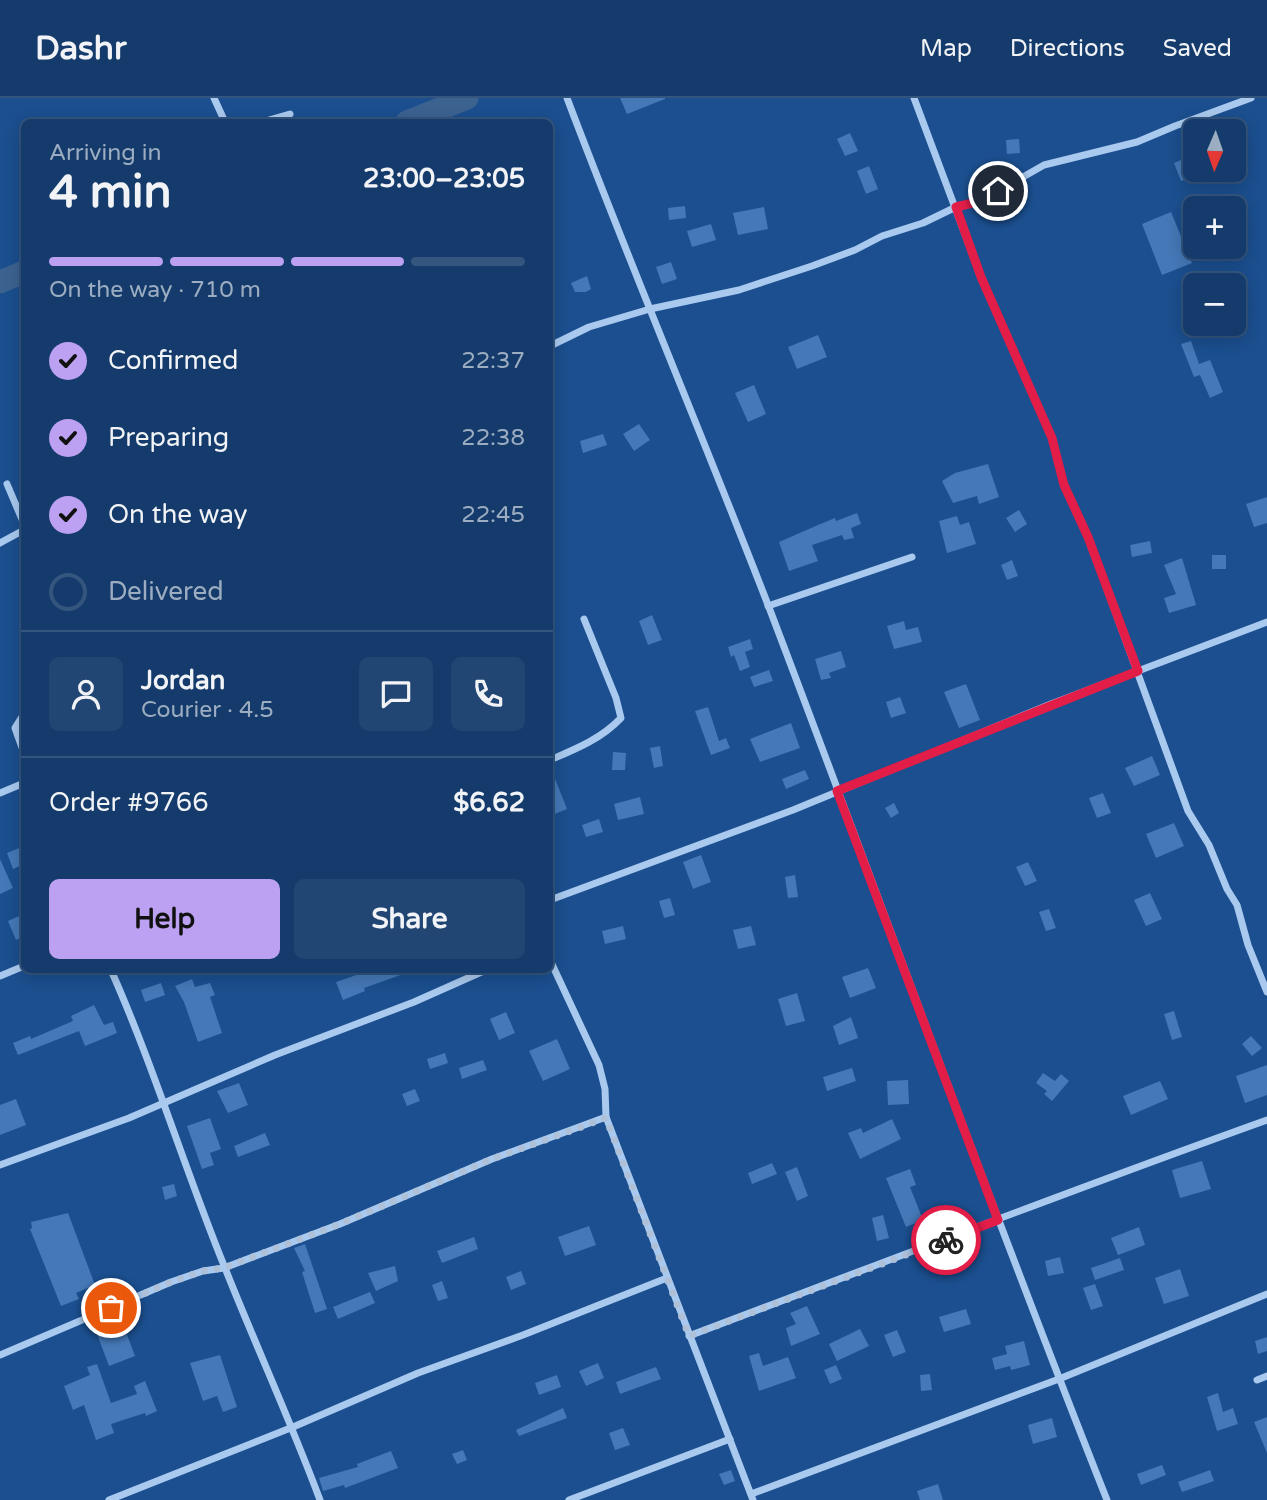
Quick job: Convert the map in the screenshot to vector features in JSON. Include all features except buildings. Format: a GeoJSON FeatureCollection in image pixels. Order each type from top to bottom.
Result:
{"type":"FeatureCollection","features":[{"type":"Feature","properties":{"kind":"street"},"geometry":{"type":"LineString","coordinates":[[214,98],[224,119]]}},
{"type":"Feature","properties":{"kind":"street"},"geometry":{"type":"LineString","coordinates":[[567,98],[768,606],[998,1220],[1107,1500]]}},
{"type":"Feature","properties":{"kind":"street"},"geometry":{"type":"LineString","coordinates":[[914,98],[981,277],[1052,438],[1064,485],[1088,537],[1188,811],[1209,845],[1227,889],[1237,905],[1248,945],[1267,992]]}},
{"type":"Feature","properties":{"kind":"street"},"geometry":{"type":"LineString","coordinates":[[553,345],[589,327],[650,309],[739,290],[855,250],[956,207],[981,201],[1044,165],[1137,142],[1251,98]]}},
{"type":"Feature","properties":{"kind":"street"},"geometry":{"type":"LineString","coordinates":[[272,119],[290,114]]}},
{"type":"Feature","properties":{"kind":"street"},"geometry":{"type":"LineString","coordinates":[[7,484],[21,518]]}},
{"type":"Feature","properties":{"kind":"street"},"geometry":{"type":"LineString","coordinates":[[0,543],[21,532]]}},
{"type":"Feature","properties":{"kind":"street"},"geometry":{"type":"LineString","coordinates":[[768,606],[912,556]]}},
{"type":"Feature","properties":{"kind":"street"},"geometry":{"type":"LineString","coordinates":[[553,759],[584,745],[621,718],[616,698],[584,619]]}},
{"type":"Feature","properties":{"kind":"street"},"geometry":{"type":"LineString","coordinates":[[553,899],[692,849],[1267,622]]}},
{"type":"Feature","properties":{"kind":"street"},"geometry":{"type":"LineString","coordinates":[[21,719],[15,728],[21,745]]}},
{"type":"Feature","properties":{"kind":"street"},"geometry":{"type":"LineString","coordinates":[[0,793],[21,784]]}},
{"type":"Feature","properties":{"kind":"street"},"geometry":{"type":"LineString","coordinates":[[553,966],[599,1065],[605,1089],[606,1118],[752,1497],[1059,1379],[1267,1294]]}},
{"type":"Feature","properties":{"kind":"street"},"geometry":{"type":"LineString","coordinates":[[0,976],[21,967]]}},
{"type":"Feature","properties":{"kind":"street"},"geometry":{"type":"LineString","coordinates":[[112,973],[132,1017],[224,1268],[293,1427],[320,1500]]}},
{"type":"Feature","properties":{"kind":"street"},"geometry":{"type":"LineString","coordinates":[[0,1165],[129,1118],[275,1055],[414,1002],[479,973]]}},
{"type":"Feature","properties":{"kind":"street"},"geometry":{"type":"LineString","coordinates":[[0,1355],[171,1282],[203,1271],[224,1268],[340,1224],[492,1159],[606,1118]]}},
{"type":"Feature","properties":{"kind":"street"},"geometry":{"type":"LineString","coordinates":[[689,1336],[1107,1177],[1267,1120]]}},
{"type":"Feature","properties":{"kind":"street"},"geometry":{"type":"LineString","coordinates":[[109,1500],[293,1427],[418,1373],[667,1278]]}},
{"type":"Feature","properties":{"kind":"street"},"geometry":{"type":"LineString","coordinates":[[1257,1380],[1267,1376]]}},
{"type":"Feature","properties":{"kind":"street"},"geometry":{"type":"LineString","coordinates":[[569,1500],[730,1439]]}},
{"type":"Feature","properties":{"kind":"waterway"},"geometry":{"type":"LineString","coordinates":[[414,119],[467,98]]}},
{"type":"Feature","properties":{"kind":"waterway"},"geometry":{"type":"LineString","coordinates":[[0,282],[21,273]]}},
{"type":"Feature","properties":{"kind":"way so far"},"geometry":{"type":"LineString","coordinates":[[111,1308],[171,1282],[203,1271],[224,1268],[340,1224],[492,1159],[606,1118],[689,1336],[946,1240]]}},
{"type":"Feature","properties":{"kind":"route"},"geometry":{"type":"LineString","coordinates":[[946,1240],[998,1220],[837,791],[1138,671],[1088,537],[1064,485],[1052,438],[981,277],[956,207],[981,201],[998,191]]}}]}
